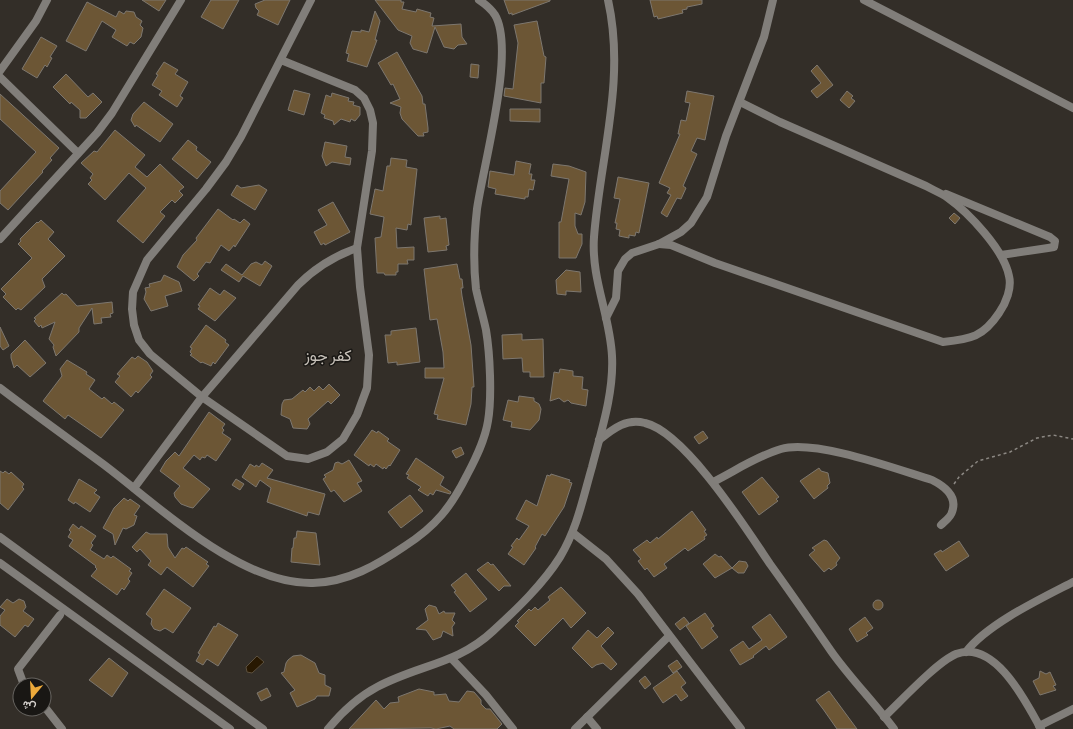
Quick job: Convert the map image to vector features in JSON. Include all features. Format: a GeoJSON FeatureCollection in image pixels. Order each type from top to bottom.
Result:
{"type":"FeatureCollection","features":[{"type":"Feature","properties":{"kind":"street"},"geometry":{"type":"LineString","coordinates":[[0,71],[32,27],[47,0]]}},
{"type":"Feature","properties":{"kind":"street"},"geometry":{"type":"LineString","coordinates":[[0,239],[97,133],[120,102],[181,0]]}},
{"type":"Feature","properties":{"kind":"street"},"geometry":{"type":"LineString","coordinates":[[281,60],[355,90],[364,98],[370,110],[373,123],[372,151],[357,248],[360,288],[369,355],[367,388],[357,415],[343,439],[327,452],[308,459],[287,456],[202,397],[150,354],[139,340],[134,326],[132,309],[133,292],[147,260],[206,189],[226,162],[241,137],[311,0]]}},
{"type":"Feature","properties":{"kind":"street"},"geometry":{"type":"LineString","coordinates":[[0,388],[186,528],[228,556],[257,571],[282,579],[312,583],[343,579],[371,567],[430,529],[451,505],[481,449],[488,421],[489,373],[486,334],[476,288],[474,247],[478,207],[489,147],[502,54],[496,16],[480,0]]}},
{"type":"Feature","properties":{"kind":"street"},"geometry":{"type":"LineString","coordinates":[[328,729],[353,702],[377,687],[399,677],[452,659],[474,646],[492,632],[531,593],[559,557],[573,533],[599,440],[612,372],[612,351],[606,318],[595,274],[594,255],[598,198],[606,156],[612,109],[615,63],[613,21],[608,0]]}},
{"type":"Feature","properties":{"kind":"street"},"geometry":{"type":"LineString","coordinates":[[606,318],[616,298],[618,272],[621,264],[632,253],[659,244],[681,232],[698,214],[707,197],[726,136],[764,37],[773,0]]}},
{"type":"Feature","properties":{"kind":"street"},"geometry":{"type":"LineString","coordinates":[[864,0],[1073,108]]}},
{"type":"Feature","properties":{"kind":"street"},"geometry":{"type":"LineString","coordinates":[[0,78],[78,153]]}},
{"type":"Feature","properties":{"kind":"street"},"geometry":{"type":"LineString","coordinates":[[740,102],[787,126],[926,186],[985,209],[1050,237],[1055,241],[1054,247],[1001,255]]}},
{"type":"Feature","properties":{"kind":"street"},"geometry":{"type":"LineString","coordinates":[[659,244],[671,245],[715,263],[818,300],[943,342],[968,340],[990,327],[1001,310],[1008,294],[1010,277],[1001,255],[973,221],[948,198],[926,186]]}},
{"type":"Feature","properties":{"kind":"street"},"geometry":{"type":"LineString","coordinates":[[134,488],[202,397],[233,359],[312,271],[337,255],[357,248]]}},
{"type":"Feature","properties":{"kind":"street"},"geometry":{"type":"LineString","coordinates":[[599,440],[616,427],[629,422],[646,423],[674,440],[713,482],[832,651],[894,729]]}},
{"type":"Feature","properties":{"kind":"street"},"geometry":{"type":"LineString","coordinates":[[713,482],[781,449],[805,447],[835,451],[932,480],[944,486],[953,500],[952,513],[941,525]]}},
{"type":"Feature","properties":{"kind":"street"},"geometry":{"type":"LineString","coordinates":[[573,533],[606,559],[638,594],[741,729]]}},
{"type":"Feature","properties":{"kind":"street"},"geometry":{"type":"LineString","coordinates":[[0,537],[263,729]]}},
{"type":"Feature","properties":{"kind":"street"},"geometry":{"type":"LineString","coordinates":[[0,563],[230,729]]}},
{"type":"Feature","properties":{"kind":"street"},"geometry":{"type":"LineString","coordinates":[[966,652],[982,636],[1005,620],[1073,582]]}},
{"type":"Feature","properties":{"kind":"street"},"geometry":{"type":"LineString","coordinates":[[21,677],[18,669],[60,615]]}},
{"type":"Feature","properties":{"kind":"street"},"geometry":{"type":"LineString","coordinates":[[575,729],[669,636]]}},
{"type":"Feature","properties":{"kind":"street"},"geometry":{"type":"LineString","coordinates":[[884,717],[942,662],[956,654],[966,652],[982,654],[994,661],[1015,686],[1040,727],[1073,709]]}},
{"type":"Feature","properties":{"kind":"street"},"geometry":{"type":"LineString","coordinates":[[452,659],[486,695],[513,729]]}},
{"type":"Feature","properties":{"kind":"street"},"geometry":{"type":"LineString","coordinates":[[52,716],[62,729]]}},
{"type":"Feature","properties":{"kind":"street"},"geometry":{"type":"LineString","coordinates":[[587,717],[597,729]]}},
{"type":"Feature","properties":{"kind":"path"},"geometry":{"type":"LineString","coordinates":[[949,492],[959,477],[978,461],[1010,452],[1036,438],[1053,436],[1073,439]]}},
{"type":"Feature","properties":{"kind":"shaded area"},"geometry":{"type":"Polygon","coordinates":[[[257,656],[264,662],[252,673],[247,672],[246,667],[257,656]]]}},
{"type":"Feature","properties":{"kind":"building"},"geometry":{"type":"Polygon","coordinates":[[[142,0],[166,0],[159,11],[142,0]]]}},
{"type":"Feature","properties":{"kind":"building"},"geometry":{"type":"Polygon","coordinates":[[[211,0],[239,0],[223,29],[201,17],[211,0]]]}},
{"type":"Feature","properties":{"kind":"building"},"geometry":{"type":"Polygon","coordinates":[[[265,0],[290,0],[278,25],[257,15],[259,11],[255,4],[265,0]]]}},
{"type":"Feature","properties":{"kind":"building"},"geometry":{"type":"Polygon","coordinates":[[[375,0],[401,0],[401,2],[404,2],[402,9],[416,12],[417,9],[431,13],[430,17],[434,18],[432,26],[461,24],[462,37],[467,44],[458,45],[454,49],[444,47],[435,27],[427,53],[413,49],[410,43],[412,36],[398,30],[375,0]]]}},
{"type":"Feature","properties":{"kind":"building"},"geometry":{"type":"Polygon","coordinates":[[[504,0],[550,1],[512,15],[512,13],[509,14],[504,0]]]}},
{"type":"Feature","properties":{"kind":"building"},"geometry":{"type":"Polygon","coordinates":[[[650,0],[702,0],[702,4],[687,7],[687,9],[682,10],[683,13],[658,19],[657,16],[654,17],[650,0]]]}},
{"type":"Feature","properties":{"kind":"building"},"geometry":{"type":"Polygon","coordinates":[[[87,2],[116,17],[119,11],[124,14],[126,11],[134,12],[136,17],[142,21],[140,25],[143,28],[141,37],[134,44],[130,42],[127,46],[112,37],[116,30],[102,21],[86,51],[66,41],[87,2]]]}},
{"type":"Feature","properties":{"kind":"building"},"geometry":{"type":"Polygon","coordinates":[[[375,11],[380,21],[375,40],[377,40],[367,67],[347,61],[349,54],[346,53],[352,31],[361,32],[361,30],[369,32],[375,11]]]}},
{"type":"Feature","properties":{"kind":"building"},"geometry":{"type":"Polygon","coordinates":[[[537,21],[544,56],[546,57],[544,83],[541,83],[541,103],[504,96],[505,88],[513,89],[518,43],[514,25],[537,21]]]}},
{"type":"Feature","properties":{"kind":"building"},"geometry":{"type":"Polygon","coordinates":[[[41,37],[57,46],[50,57],[52,58],[47,67],[45,65],[37,78],[22,69],[41,37]]]}},
{"type":"Feature","properties":{"kind":"building"},"geometry":{"type":"Polygon","coordinates":[[[397,52],[422,96],[423,104],[425,104],[428,132],[423,133],[424,136],[418,136],[402,119],[400,113],[401,107],[390,103],[400,99],[393,84],[391,85],[378,63],[397,52]]]}},
{"type":"Feature","properties":{"kind":"building"},"geometry":{"type":"Polygon","coordinates":[[[164,62],[178,70],[175,74],[188,82],[180,96],[183,98],[177,107],[159,95],[162,91],[152,85],[158,75],[156,74],[164,62]]]}},
{"type":"Feature","properties":{"kind":"building"},"geometry":{"type":"Polygon","coordinates":[[[471,64],[479,65],[478,78],[470,77],[471,64]]]}},
{"type":"Feature","properties":{"kind":"building"},"geometry":{"type":"Polygon","coordinates":[[[817,65],[833,85],[817,98],[811,91],[821,83],[811,71],[817,65]]]}},
{"type":"Feature","properties":{"kind":"building"},"geometry":{"type":"Polygon","coordinates":[[[66,74],[88,97],[93,93],[102,102],[86,118],[80,118],[80,110],[71,102],[70,104],[53,87],[66,74]]]}},
{"type":"Feature","properties":{"kind":"building"},"geometry":{"type":"Polygon","coordinates":[[[294,90],[310,94],[304,115],[288,110],[294,90]]]}},
{"type":"Feature","properties":{"kind":"building"},"geometry":{"type":"Polygon","coordinates":[[[687,91],[714,96],[705,140],[697,138],[691,151],[697,154],[683,186],[686,188],[681,199],[677,198],[667,217],[661,213],[671,195],[667,193],[670,188],[659,183],[680,134],[678,134],[681,120],[686,121],[690,103],[685,102],[687,91]]]}},
{"type":"Feature","properties":{"kind":"building"},"geometry":{"type":"Polygon","coordinates":[[[847,91],[853,96],[851,98],[855,101],[849,108],[840,100],[847,91]]]}},
{"type":"Feature","properties":{"kind":"building"},"geometry":{"type":"Polygon","coordinates":[[[332,93],[349,98],[348,101],[354,102],[353,105],[360,107],[360,115],[355,121],[351,119],[350,122],[341,119],[334,125],[333,121],[324,118],[325,115],[321,113],[326,95],[331,97],[332,93]]]}},
{"type":"Feature","properties":{"kind":"building"},"geometry":{"type":"Polygon","coordinates":[[[0,94],[59,148],[50,158],[52,160],[42,171],[43,172],[8,210],[0,203],[0,191],[36,152],[0,119],[0,94]]]}},
{"type":"Feature","properties":{"kind":"building"},"geometry":{"type":"Polygon","coordinates":[[[144,102],[173,124],[160,142],[136,125],[135,127],[131,120],[133,114],[144,102]]]}},
{"type":"Feature","properties":{"kind":"building"},"geometry":{"type":"Polygon","coordinates":[[[510,109],[540,109],[540,122],[510,121],[510,109]]]}},
{"type":"Feature","properties":{"kind":"building"},"geometry":{"type":"Polygon","coordinates":[[[115,130],[145,155],[135,167],[147,177],[160,164],[184,187],[179,191],[183,195],[175,203],[172,200],[160,212],[165,216],[143,243],[117,221],[146,188],[129,173],[105,200],[88,184],[92,180],[90,178],[93,174],[81,163],[94,151],[97,152],[115,130]]]}},
{"type":"Feature","properties":{"kind":"building"},"geometry":{"type":"Polygon","coordinates":[[[188,140],[197,147],[196,150],[211,162],[197,179],[172,159],[188,140]]]}},
{"type":"Feature","properties":{"kind":"building"},"geometry":{"type":"Polygon","coordinates":[[[325,142],[347,146],[345,157],[351,158],[350,165],[332,162],[326,166],[322,156],[325,142]]]}},
{"type":"Feature","properties":{"kind":"building"},"geometry":{"type":"Polygon","coordinates":[[[391,158],[407,160],[406,167],[417,169],[411,225],[408,224],[407,230],[396,228],[397,248],[414,247],[414,260],[407,260],[408,264],[398,264],[398,272],[396,272],[396,275],[385,275],[384,273],[377,273],[375,238],[381,237],[384,217],[370,214],[375,189],[383,191],[387,166],[390,166],[391,158]]]}},
{"type":"Feature","properties":{"kind":"building"},"geometry":{"type":"Polygon","coordinates":[[[516,161],[531,164],[529,174],[532,174],[531,180],[535,180],[533,190],[529,189],[528,197],[525,197],[525,199],[495,194],[496,189],[488,187],[490,171],[514,175],[516,161]]]}},
{"type":"Feature","properties":{"kind":"building"},"geometry":{"type":"Polygon","coordinates":[[[553,164],[569,166],[586,172],[585,202],[581,215],[575,213],[575,226],[578,234],[582,234],[582,244],[576,258],[559,258],[559,222],[561,222],[569,179],[551,176],[553,164]]]}},
{"type":"Feature","properties":{"kind":"building"},"geometry":{"type":"Polygon","coordinates":[[[618,177],[649,183],[639,233],[636,232],[635,236],[629,235],[629,238],[619,236],[620,230],[616,229],[617,223],[615,223],[620,199],[614,198],[618,177]]]}},
{"type":"Feature","properties":{"kind":"building"},"geometry":{"type":"Polygon","coordinates":[[[237,185],[241,188],[259,185],[267,190],[255,210],[231,195],[237,185]]]}},
{"type":"Feature","properties":{"kind":"building"},"geometry":{"type":"Polygon","coordinates":[[[333,202],[350,232],[325,245],[324,243],[321,245],[314,232],[327,225],[318,210],[333,202]]]}},
{"type":"Feature","properties":{"kind":"building"},"geometry":{"type":"Polygon","coordinates":[[[218,209],[233,220],[234,219],[240,223],[244,219],[250,224],[235,247],[234,245],[229,251],[221,245],[210,263],[206,262],[197,274],[199,276],[194,281],[177,267],[183,255],[197,240],[196,238],[218,209]]]}},
{"type":"Feature","properties":{"kind":"building"},"geometry":{"type":"Polygon","coordinates":[[[954,213],[960,218],[955,224],[949,218],[954,213]]]}},
{"type":"Feature","properties":{"kind":"building"},"geometry":{"type":"Polygon","coordinates":[[[440,216],[440,219],[446,218],[449,245],[446,246],[447,250],[428,252],[424,218],[440,216]]]}},
{"type":"Feature","properties":{"kind":"building"},"geometry":{"type":"Polygon","coordinates":[[[41,220],[54,232],[48,239],[65,256],[42,279],[45,287],[21,310],[18,308],[16,310],[3,297],[6,294],[1,289],[32,258],[18,244],[21,241],[20,239],[37,222],[38,223],[41,220]]]}},
{"type":"Feature","properties":{"kind":"building"},"geometry":{"type":"Polygon","coordinates":[[[265,261],[272,266],[260,286],[243,276],[239,282],[221,270],[226,264],[242,275],[251,264],[256,262],[262,265],[265,261]]]}},
{"type":"Feature","properties":{"kind":"building"},"geometry":{"type":"Polygon","coordinates":[[[457,264],[460,279],[462,279],[463,288],[461,288],[471,345],[474,387],[472,387],[471,404],[466,425],[437,419],[438,415],[434,414],[444,378],[425,378],[425,368],[444,368],[443,352],[437,319],[430,320],[424,269],[457,264]]]}},
{"type":"Feature","properties":{"kind":"building"},"geometry":{"type":"Polygon","coordinates":[[[566,270],[580,272],[581,292],[566,291],[566,295],[557,294],[556,280],[566,270]]]}},
{"type":"Feature","properties":{"kind":"building"},"geometry":{"type":"Polygon","coordinates":[[[164,275],[179,282],[182,291],[165,296],[168,306],[151,311],[144,299],[146,292],[145,288],[150,287],[149,284],[161,281],[164,275]]]}},
{"type":"Feature","properties":{"kind":"building"},"geometry":{"type":"Polygon","coordinates":[[[210,288],[220,295],[224,290],[236,298],[215,321],[198,309],[200,306],[198,305],[210,288]]]}},
{"type":"Feature","properties":{"kind":"building"},"geometry":{"type":"Polygon","coordinates":[[[62,293],[64,295],[66,294],[77,306],[112,302],[113,313],[110,314],[111,317],[101,318],[102,323],[94,324],[92,308],[79,328],[79,332],[56,356],[53,347],[54,345],[49,339],[55,322],[42,328],[41,325],[39,327],[34,321],[36,319],[34,318],[62,293]]]}},
{"type":"Feature","properties":{"kind":"building"},"geometry":{"type":"Polygon","coordinates":[[[206,325],[226,340],[225,342],[229,345],[215,364],[213,362],[211,366],[202,362],[201,363],[190,355],[192,354],[190,352],[192,348],[190,347],[206,325]]]}},
{"type":"Feature","properties":{"kind":"building"},"geometry":{"type":"Polygon","coordinates":[[[0,327],[9,346],[3,350],[0,346],[0,327]]]}},
{"type":"Feature","properties":{"kind":"building"},"geometry":{"type":"Polygon","coordinates":[[[416,328],[420,362],[397,365],[397,362],[388,363],[385,335],[391,335],[391,331],[416,328]]]}},
{"type":"Feature","properties":{"kind":"building"},"geometry":{"type":"Polygon","coordinates":[[[522,334],[522,340],[543,339],[544,377],[530,377],[530,372],[523,372],[522,358],[503,359],[502,335],[522,334]]]}},
{"type":"Feature","properties":{"kind":"building"},"geometry":{"type":"Polygon","coordinates":[[[25,340],[46,363],[30,377],[17,365],[14,368],[11,358],[11,354],[25,340]]]}},
{"type":"Feature","properties":{"kind":"building"},"geometry":{"type":"Polygon","coordinates":[[[138,356],[147,362],[153,371],[150,375],[152,377],[138,393],[136,391],[131,397],[115,382],[120,376],[117,374],[132,357],[135,359],[138,356]]]}},
{"type":"Feature","properties":{"kind":"building"},"geometry":{"type":"Polygon","coordinates":[[[67,360],[87,372],[86,374],[95,380],[89,389],[102,399],[104,397],[112,404],[114,402],[124,410],[101,438],[68,415],[65,419],[43,401],[62,376],[60,369],[67,360]]]}},
{"type":"Feature","properties":{"kind":"building"},"geometry":{"type":"Polygon","coordinates":[[[560,369],[573,371],[573,376],[583,377],[582,389],[588,390],[586,406],[571,403],[568,400],[564,402],[559,398],[550,401],[554,372],[559,373],[560,369]]]}},
{"type":"Feature","properties":{"kind":"building"},"geometry":{"type":"Polygon","coordinates":[[[329,384],[340,395],[331,404],[328,401],[308,419],[310,424],[307,429],[293,428],[290,419],[281,415],[284,400],[292,399],[303,390],[305,392],[310,387],[314,391],[319,386],[323,390],[329,384]]]}},
{"type":"Feature","properties":{"kind":"building"},"geometry":{"type":"Polygon","coordinates":[[[519,396],[534,398],[534,401],[539,404],[541,409],[539,420],[530,430],[511,427],[512,422],[503,420],[508,400],[518,402],[519,396]]]}},
{"type":"Feature","properties":{"kind":"building"},"geometry":{"type":"Polygon","coordinates":[[[209,412],[225,424],[222,428],[224,430],[222,433],[231,439],[216,461],[207,455],[205,458],[202,457],[200,460],[194,455],[183,468],[210,489],[193,508],[181,504],[175,497],[174,493],[180,486],[160,471],[166,461],[175,452],[179,456],[209,412]]]}},
{"type":"Feature","properties":{"kind":"building"},"geometry":{"type":"Polygon","coordinates":[[[372,430],[377,433],[378,431],[389,439],[387,441],[400,450],[390,466],[389,465],[386,469],[384,467],[383,469],[376,464],[374,467],[370,464],[369,466],[354,455],[372,430]]]}},
{"type":"Feature","properties":{"kind":"building"},"geometry":{"type":"Polygon","coordinates":[[[703,431],[708,438],[699,444],[694,437],[703,431]]]}},
{"type":"Feature","properties":{"kind":"building"},"geometry":{"type":"Polygon","coordinates":[[[461,447],[464,454],[456,458],[452,451],[461,447]]]}},
{"type":"Feature","properties":{"kind":"building"},"geometry":{"type":"Polygon","coordinates":[[[416,458],[444,477],[440,485],[451,492],[450,494],[436,490],[433,495],[430,493],[428,496],[418,490],[421,487],[407,478],[409,475],[406,474],[416,458]]]}},
{"type":"Feature","properties":{"kind":"building"},"geometry":{"type":"Polygon","coordinates":[[[349,460],[362,481],[357,483],[362,491],[344,502],[334,490],[331,492],[323,479],[326,477],[324,475],[333,470],[335,463],[338,462],[342,464],[349,460]]]}},
{"type":"Feature","properties":{"kind":"building"},"geometry":{"type":"Polygon","coordinates":[[[262,463],[273,470],[267,478],[325,494],[319,515],[308,512],[307,516],[267,502],[271,488],[260,480],[256,487],[242,477],[250,464],[255,467],[256,465],[259,467],[262,463]]]}},
{"type":"Feature","properties":{"kind":"building"},"geometry":{"type":"Polygon","coordinates":[[[819,468],[821,471],[828,473],[830,483],[827,486],[828,488],[814,499],[800,481],[819,468]]]}},
{"type":"Feature","properties":{"kind":"building"},"geometry":{"type":"Polygon","coordinates":[[[0,471],[3,473],[5,471],[9,474],[11,472],[24,484],[22,487],[24,489],[8,510],[0,503],[0,471]]]}},
{"type":"Feature","properties":{"kind":"building"},"geometry":{"type":"Polygon","coordinates":[[[551,474],[570,480],[569,482],[572,483],[564,507],[545,536],[542,534],[535,547],[536,548],[524,565],[508,554],[513,547],[511,546],[517,538],[519,540],[529,526],[516,519],[526,500],[537,506],[547,475],[550,476],[551,474]]]}},
{"type":"Feature","properties":{"kind":"building"},"geometry":{"type":"Polygon","coordinates":[[[762,477],[779,497],[776,499],[778,501],[759,515],[742,492],[762,477]]]}},
{"type":"Feature","properties":{"kind":"building"},"geometry":{"type":"Polygon","coordinates":[[[79,479],[97,490],[94,493],[100,497],[90,512],[75,502],[74,504],[68,500],[79,479]]]}},
{"type":"Feature","properties":{"kind":"building"},"geometry":{"type":"Polygon","coordinates":[[[236,479],[244,484],[240,490],[232,485],[236,479]]]}},
{"type":"Feature","properties":{"kind":"building"},"geometry":{"type":"Polygon","coordinates":[[[410,495],[423,511],[401,528],[388,512],[410,495]]]}},
{"type":"Feature","properties":{"kind":"building"},"geometry":{"type":"Polygon","coordinates":[[[124,498],[128,501],[130,499],[140,506],[134,515],[137,516],[134,525],[126,529],[123,528],[115,545],[113,534],[103,528],[114,508],[124,498]]]}},
{"type":"Feature","properties":{"kind":"building"},"geometry":{"type":"Polygon","coordinates":[[[692,511],[706,530],[704,531],[707,535],[704,537],[705,539],[688,551],[685,548],[664,564],[667,568],[654,577],[647,568],[645,570],[638,561],[641,559],[633,550],[647,540],[650,543],[657,537],[658,539],[692,511]]]}},
{"type":"Feature","properties":{"kind":"building"},"geometry":{"type":"Polygon","coordinates":[[[73,524],[79,529],[81,526],[96,536],[91,543],[93,545],[90,550],[104,559],[107,555],[111,558],[113,556],[131,569],[129,571],[132,573],[128,579],[130,581],[124,590],[122,588],[117,595],[91,576],[97,569],[95,567],[96,566],[69,546],[73,540],[68,537],[71,532],[69,530],[73,524]]]}},
{"type":"Feature","properties":{"kind":"building"},"geometry":{"type":"Polygon","coordinates":[[[297,531],[316,533],[320,565],[291,562],[292,548],[297,531]]]}},
{"type":"Feature","properties":{"kind":"building"},"geometry":{"type":"Polygon","coordinates":[[[146,532],[150,534],[167,534],[168,547],[175,558],[182,548],[184,549],[186,547],[208,562],[206,564],[209,566],[193,587],[167,567],[161,575],[148,565],[151,561],[140,549],[137,552],[132,547],[146,532]]]}},
{"type":"Feature","properties":{"kind":"building"},"geometry":{"type":"Polygon","coordinates":[[[824,540],[827,541],[840,558],[836,563],[837,565],[831,570],[829,568],[824,572],[809,555],[815,550],[812,548],[824,540]]]}},
{"type":"Feature","properties":{"kind":"building"},"geometry":{"type":"Polygon","coordinates":[[[959,541],[969,556],[946,571],[934,554],[941,550],[942,552],[959,541]]]}},
{"type":"Feature","properties":{"kind":"building"},"geometry":{"type":"Polygon","coordinates":[[[715,554],[719,557],[721,556],[732,568],[715,578],[703,564],[715,554]]]}},
{"type":"Feature","properties":{"kind":"building"},"geometry":{"type":"Polygon","coordinates":[[[739,561],[746,562],[748,566],[744,573],[738,573],[732,568],[739,561]]]}},
{"type":"Feature","properties":{"kind":"building"},"geometry":{"type":"Polygon","coordinates":[[[488,562],[491,565],[493,564],[511,586],[504,586],[499,591],[477,570],[488,562]]]}},
{"type":"Feature","properties":{"kind":"building"},"geometry":{"type":"Polygon","coordinates":[[[466,573],[487,599],[470,612],[454,592],[456,591],[451,585],[466,573]]]}},
{"type":"Feature","properties":{"kind":"building"},"geometry":{"type":"Polygon","coordinates":[[[561,587],[586,613],[571,628],[563,618],[535,646],[515,626],[519,622],[517,621],[529,609],[531,611],[535,607],[538,610],[550,600],[548,597],[561,587]]]}},
{"type":"Feature","properties":{"kind":"building"},"geometry":{"type":"Polygon","coordinates":[[[164,589],[191,608],[173,633],[165,628],[160,631],[154,629],[151,624],[152,619],[146,614],[164,589]]]}},
{"type":"Feature","properties":{"kind":"building"},"geometry":{"type":"Polygon","coordinates":[[[7,599],[13,603],[19,599],[24,601],[26,607],[23,611],[34,619],[28,627],[25,625],[15,637],[0,625],[0,616],[5,610],[0,607],[7,599]]]}},
{"type":"Feature","properties":{"kind":"building"},"geometry":{"type":"Polygon","coordinates":[[[876,600],[880,600],[883,605],[880,610],[876,610],[873,607],[873,603],[876,600]]]}},
{"type":"Feature","properties":{"kind":"building"},"geometry":{"type":"Polygon","coordinates":[[[429,605],[436,607],[439,614],[444,611],[445,613],[455,613],[452,620],[455,623],[452,627],[453,636],[443,631],[441,637],[433,640],[426,630],[416,629],[428,620],[425,609],[429,605]]]}},
{"type":"Feature","properties":{"kind":"building"},"geometry":{"type":"Polygon","coordinates":[[[705,613],[714,626],[711,628],[718,637],[702,649],[686,626],[705,613]]]}},
{"type":"Feature","properties":{"kind":"building"},"geometry":{"type":"Polygon","coordinates":[[[770,614],[787,637],[769,650],[766,646],[753,656],[754,657],[740,665],[730,650],[743,641],[749,649],[762,640],[752,627],[770,614]]]}},
{"type":"Feature","properties":{"kind":"building"},"geometry":{"type":"Polygon","coordinates":[[[684,617],[689,623],[680,630],[675,624],[684,617]]]}},
{"type":"Feature","properties":{"kind":"building"},"geometry":{"type":"Polygon","coordinates":[[[865,617],[873,628],[866,633],[868,635],[857,642],[849,629],[865,617]]]}},
{"type":"Feature","properties":{"kind":"building"},"geometry":{"type":"Polygon","coordinates":[[[218,623],[238,635],[218,666],[207,659],[203,665],[196,661],[200,654],[198,653],[214,626],[216,627],[218,623]]]}},
{"type":"Feature","properties":{"kind":"building"},"geometry":{"type":"Polygon","coordinates":[[[608,627],[614,633],[601,646],[617,664],[611,670],[603,663],[592,668],[572,648],[588,630],[597,638],[608,627]]]}},
{"type":"Feature","properties":{"kind":"building"},"geometry":{"type":"Polygon","coordinates":[[[301,655],[315,663],[319,673],[325,675],[325,685],[331,688],[329,696],[317,696],[315,699],[297,707],[290,693],[295,690],[281,673],[284,672],[288,660],[293,656],[301,655]]]}},
{"type":"Feature","properties":{"kind":"building"},"geometry":{"type":"Polygon","coordinates":[[[109,658],[128,673],[112,697],[89,680],[109,658]]]}},
{"type":"Feature","properties":{"kind":"building"},"geometry":{"type":"Polygon","coordinates":[[[677,660],[682,667],[673,673],[668,666],[677,660]]]}},
{"type":"Feature","properties":{"kind":"building"},"geometry":{"type":"Polygon","coordinates":[[[677,671],[686,683],[681,687],[688,696],[681,701],[676,694],[663,703],[653,688],[677,671]]]}},
{"type":"Feature","properties":{"kind":"building"},"geometry":{"type":"Polygon","coordinates":[[[1040,671],[1046,674],[1050,672],[1056,685],[1053,686],[1056,690],[1040,695],[1033,681],[1039,678],[1040,671]]]}},
{"type":"Feature","properties":{"kind":"building"},"geometry":{"type":"Polygon","coordinates":[[[645,676],[651,684],[645,689],[639,681],[645,676]]]}},
{"type":"Feature","properties":{"kind":"building"},"geometry":{"type":"Polygon","coordinates":[[[267,688],[271,696],[261,701],[257,693],[267,688]]]}},
{"type":"Feature","properties":{"kind":"building"},"geometry":{"type":"Polygon","coordinates":[[[419,689],[434,692],[434,695],[446,694],[449,701],[459,702],[467,691],[474,692],[481,700],[481,704],[486,709],[490,709],[502,724],[497,729],[454,729],[450,726],[436,729],[349,729],[376,700],[384,709],[390,703],[399,702],[398,697],[419,689]]]}},
{"type":"Feature","properties":{"kind":"building"},"geometry":{"type":"Polygon","coordinates":[[[829,691],[857,729],[837,729],[816,700],[829,691]]]}},
{"type":"Feature","properties":{"kind":"district","name":"كفر جوز"},"geometry":{"type":"Point","coordinates":[328,355]}}]}
